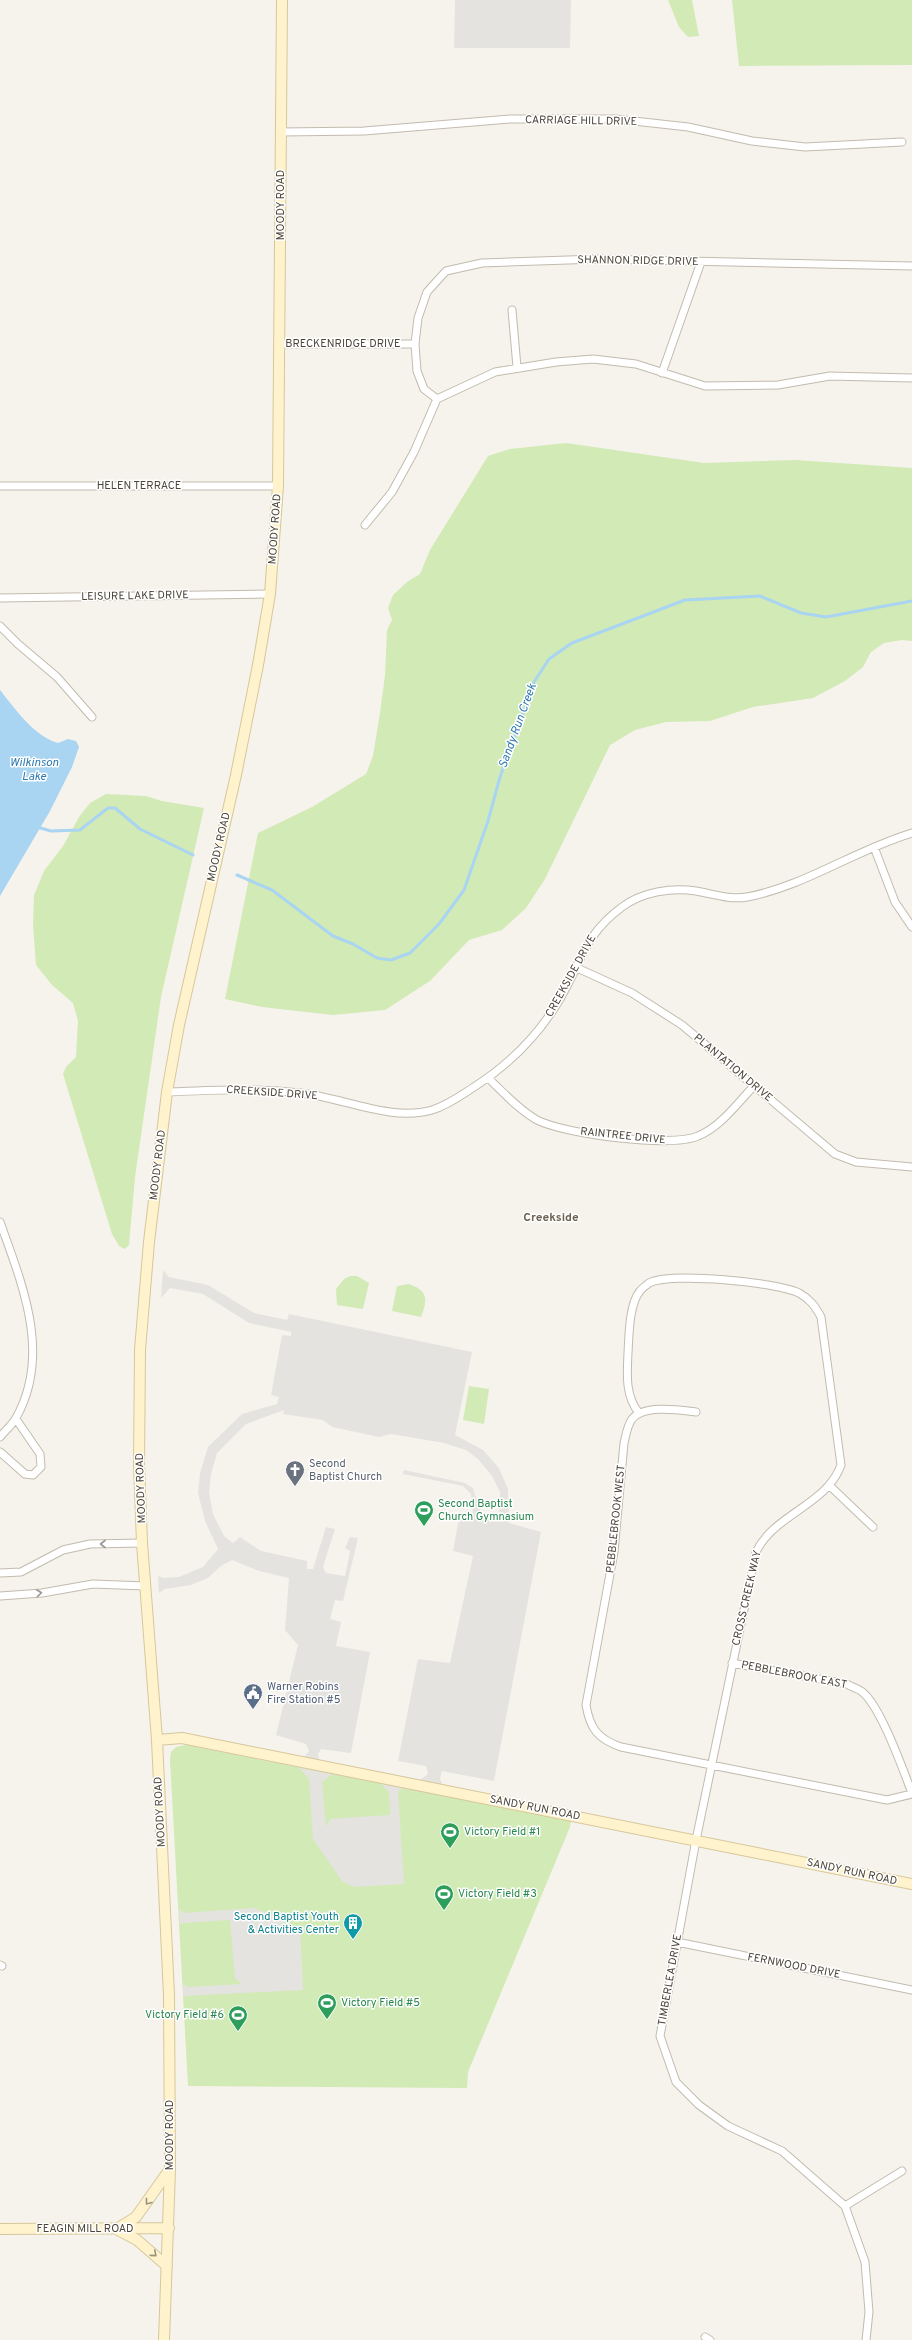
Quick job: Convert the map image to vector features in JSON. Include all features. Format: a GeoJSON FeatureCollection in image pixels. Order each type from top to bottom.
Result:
{"type":"FeatureCollection","features":[{"type":"Feature","properties":{"kind":"main road","name":"MOODY ROAD"},"geometry":{"type":"LineString","coordinates":[[164,2340],[170,2169],[168,1995],[157,1740],[144,1586],[142,1543],[139,1465],[140,1350],[149,1242],[166,1092],[180,1017],[246,726],[270,594],[278,486],[282,0]]}},
{"type":"Feature","properties":{"kind":"main road","name":"SANDY RUN ROAD"},"geometry":{"type":"LineString","coordinates":[[157,1740],[182,1738],[912,1884]]}},
{"type":"Feature","properties":{"kind":"main road"},"geometry":{"type":"LineString","coordinates":[[167,2266],[137,2240],[117,2229],[136,2217],[170,2169]]}},
{"type":"Feature","properties":{"kind":"main road","name":"FEAGIN MILL ROAD"},"geometry":{"type":"LineString","coordinates":[[0,2229],[169,2228]]}},
{"type":"Feature","properties":{"kind":"street","name":"CARRIAGE HILL DRIVE"},"geometry":{"type":"LineString","coordinates":[[281,132],[364,131],[510,120],[616,120],[688,127],[752,141],[805,147],[902,142]]}},
{"type":"Feature","properties":{"kind":"street","name":"SHANNON RIDGE DRIVE"},"geometry":{"type":"LineString","coordinates":[[415,344],[418,318],[427,292],[446,271],[482,263],[567,260],[912,266]]}},
{"type":"Feature","properties":{"kind":"street"},"geometry":{"type":"LineString","coordinates":[[662,373],[701,262]]}},
{"type":"Feature","properties":{"kind":"street"},"geometry":{"type":"LineString","coordinates":[[512,310],[518,367]]}},
{"type":"Feature","properties":{"kind":"street","name":"BRECKENRIDGE DRIVE"},"geometry":{"type":"LineString","coordinates":[[280,344],[415,344],[418,371],[424,389],[437,399]]}},
{"type":"Feature","properties":{"kind":"street"},"geometry":{"type":"LineString","coordinates":[[365,525],[392,492],[414,452],[437,399],[495,372],[518,367],[593,359],[636,364],[705,386],[778,385],[830,376],[912,378]]}},
{"type":"Feature","properties":{"kind":"street","name":"HELEN TERRACE"},"geometry":{"type":"LineString","coordinates":[[0,486],[278,486]]}},
{"type":"Feature","properties":{"kind":"street","name":"LEISURE LAKE DRIVE"},"geometry":{"type":"LineString","coordinates":[[0,598],[270,594]]}},
{"type":"Feature","properties":{"kind":"street"},"geometry":{"type":"LineString","coordinates":[[0,626],[18,644],[57,677],[92,717]]}},
{"type":"Feature","properties":{"kind":"street","name":"CREEKSIDE DRIVE"},"geometry":{"type":"LineString","coordinates":[[166,1092],[227,1089],[300,1093],[336,1099],[360,1106],[398,1112],[416,1112],[441,1107],[489,1079],[519,1052],[542,1028],[560,998],[589,940],[604,921],[624,905],[642,896],[676,889],[728,897],[745,898],[779,888],[874,847],[912,833]]}},
{"type":"Feature","properties":{"kind":"street"},"geometry":{"type":"LineString","coordinates":[[874,847],[896,902],[912,927]]}},
{"type":"Feature","properties":{"kind":"street","name":"PLANTATION DRIVE"},"geometry":{"type":"LineString","coordinates":[[575,967],[602,978],[667,1014],[754,1085],[807,1132],[845,1159],[912,1167]]}},
{"type":"Feature","properties":{"kind":"street","name":"RAINTREE DRIVE"},"geometry":{"type":"LineString","coordinates":[[489,1079],[520,1109],[536,1120],[554,1128],[602,1135],[668,1141],[686,1140],[706,1132],[754,1085]]}},
{"type":"Feature","properties":{"kind":"street"},"geometry":{"type":"LineString","coordinates":[[0,1222],[29,1311],[34,1346],[24,1399],[16,1419],[0,1437]]}},
{"type":"Feature","properties":{"kind":"street","name":"CROSS CREEK WAY"},"geometry":{"type":"LineString","coordinates":[[639,1413],[633,1405],[627,1380],[632,1316],[635,1299],[640,1291],[650,1282],[678,1278],[711,1278],[795,1291],[812,1301],[821,1317],[837,1437],[841,1454],[841,1465],[830,1486],[761,1542],[752,1566],[696,1840]]}},
{"type":"Feature","properties":{"kind":"street"},"geometry":{"type":"LineString","coordinates":[[639,1413],[662,1409],[696,1412]]}},
{"type":"Feature","properties":{"kind":"street","name":"PEBBLEBROOK WEST"},"geometry":{"type":"LineString","coordinates":[[639,1413],[633,1418],[628,1427],[624,1443],[614,1552],[588,1691],[586,1705],[588,1718],[600,1737],[609,1743],[711,1764]]}},
{"type":"Feature","properties":{"kind":"street"},"geometry":{"type":"LineString","coordinates":[[0,1452],[25,1474],[33,1475],[41,1467],[40,1454],[16,1419]]}},
{"type":"Feature","properties":{"kind":"street"},"geometry":{"type":"LineString","coordinates":[[830,1486],[873,1527]]}},
{"type":"Feature","properties":{"kind":"street"},"geometry":{"type":"LineString","coordinates":[[0,1573],[21,1572],[64,1550],[90,1544],[142,1543]]}},
{"type":"Feature","properties":{"kind":"street"},"geometry":{"type":"LineString","coordinates":[[0,1596],[42,1593],[93,1584],[144,1586]]}},
{"type":"Feature","properties":{"kind":"street","name":"PEBBLEBROOK EAST"},"geometry":{"type":"LineString","coordinates":[[711,1764],[887,1800],[912,1793],[896,1750],[872,1704],[862,1692],[840,1683],[732,1663]]}},
{"type":"Feature","properties":{"kind":"street","name":"TIMBERLEA DRIVE"},"geometry":{"type":"LineString","coordinates":[[696,1840],[676,1942],[660,2036],[676,2082],[699,2105],[728,2126],[782,2151],[845,2206],[865,2262],[869,2312],[866,2340]]}},
{"type":"Feature","properties":{"kind":"street","name":"FERNWOOD DRIVE"},"geometry":{"type":"LineString","coordinates":[[676,1942],[912,1990]]}},
{"type":"Feature","properties":{"kind":"street"},"geometry":{"type":"LineString","coordinates":[[845,2206],[902,2171]]}},
{"type":"Feature","properties":{"kind":"green space"},"geometry":{"type":"Polygon","coordinates":[[[668,0],[692,0],[699,36],[688,37],[679,27],[668,0]]]}},
{"type":"Feature","properties":{"kind":"green space"},"geometry":{"type":"Polygon","coordinates":[[[732,0],[912,0],[912,65],[739,66],[732,0]]]}},
{"type":"Feature","properties":{"kind":"green space"},"geometry":{"type":"Polygon","coordinates":[[[566,443],[704,463],[796,460],[912,468],[912,641],[902,640],[884,643],[871,652],[863,667],[845,681],[813,698],[753,707],[710,721],[666,722],[635,730],[610,745],[545,879],[526,908],[502,930],[469,940],[430,981],[385,1010],[333,1015],[262,1007],[225,999],[258,833],[312,807],[366,774],[373,756],[380,713],[385,675],[387,630],[392,620],[388,608],[393,595],[407,582],[420,574],[430,550],[488,456],[510,449],[566,443]]]}},
{"type":"Feature","properties":{"kind":"green space"},"geometry":{"type":"Polygon","coordinates":[[[106,794],[146,796],[162,801],[204,808],[161,997],[135,1177],[129,1245],[125,1249],[119,1246],[112,1234],[63,1074],[66,1067],[76,1057],[78,1021],[73,1003],[52,985],[36,965],[33,924],[34,895],[44,871],[63,846],[79,817],[90,803],[106,794]]]}},
{"type":"Feature","properties":{"kind":"green space"},"geometry":{"type":"Polygon","coordinates":[[[350,1276],[357,1276],[369,1283],[363,1309],[337,1305],[336,1289],[344,1279],[350,1276]]]}},
{"type":"Feature","properties":{"kind":"green space"},"geometry":{"type":"Polygon","coordinates":[[[409,1284],[420,1290],[425,1296],[425,1305],[421,1317],[392,1311],[397,1286],[409,1284]]]}},
{"type":"Feature","properties":{"kind":"green space"},"geometry":{"type":"Polygon","coordinates":[[[469,1386],[489,1389],[484,1424],[463,1420],[469,1386]]]}},
{"type":"Feature","properties":{"kind":"green space"},"geometry":{"type":"Polygon","coordinates":[[[186,1745],[571,1821],[570,1827],[468,2072],[467,2088],[188,2086],[170,1760],[171,1752],[176,1747],[186,1745]]]}},
{"type":"Feature","properties":{"kind":"shaded area"},"geometry":{"type":"Polygon","coordinates":[[[455,0],[571,0],[570,48],[454,48],[455,0]]]}},
{"type":"Feature","properties":{"kind":"shaded area"},"geometry":{"type":"Polygon","coordinates":[[[163,1270],[169,1277],[208,1285],[254,1313],[287,1320],[289,1314],[472,1352],[455,1435],[483,1450],[499,1468],[508,1489],[509,1523],[541,1532],[494,1781],[442,1771],[440,1779],[443,1785],[420,1780],[428,1774],[426,1766],[398,1761],[418,1659],[450,1663],[473,1556],[453,1551],[460,1513],[473,1513],[471,1494],[463,1486],[403,1474],[404,1470],[465,1483],[473,1488],[482,1517],[499,1521],[500,1492],[492,1476],[478,1459],[466,1450],[444,1443],[391,1434],[379,1437],[332,1427],[323,1420],[283,1414],[284,1410],[246,1424],[217,1453],[211,1474],[209,1492],[213,1514],[224,1536],[233,1543],[240,1537],[261,1551],[307,1561],[307,1569],[313,1569],[326,1527],[335,1529],[323,1567],[326,1573],[345,1576],[350,1551],[345,1548],[350,1537],[358,1538],[343,1601],[335,1600],[330,1619],[341,1622],[336,1646],[370,1652],[351,1753],[321,1749],[318,1754],[320,1762],[303,1758],[309,1751],[306,1744],[276,1735],[298,1645],[285,1630],[289,1578],[259,1571],[232,1560],[221,1566],[208,1578],[191,1585],[165,1589],[159,1593],[158,1576],[163,1578],[179,1577],[203,1567],[218,1549],[205,1521],[198,1493],[200,1473],[208,1447],[242,1414],[277,1404],[279,1397],[271,1395],[282,1335],[291,1336],[291,1332],[249,1323],[203,1294],[170,1288],[161,1298],[163,1270]]]}},
{"type":"Feature","properties":{"kind":"shaded area"},"geometry":{"type":"Polygon","coordinates":[[[299,1768],[333,1774],[322,1782],[326,1827],[330,1819],[390,1815],[389,1792],[381,1784],[403,1788],[398,1792],[404,1884],[354,1887],[342,1881],[313,1839],[309,1779],[299,1768]]]}},
{"type":"Feature","properties":{"kind":"shaded area"},"geometry":{"type":"Polygon","coordinates":[[[254,1908],[281,1919],[288,1932],[300,1926],[303,1990],[183,1996],[183,1984],[188,1987],[242,1984],[235,1978],[230,1920],[183,1923],[180,1925],[179,1909],[184,1913],[254,1908]]]}},
{"type":"Feature","properties":{"kind":"water","name":"Wilkinson Lake"},"geometry":{"type":"Polygon","coordinates":[[[0,690],[26,721],[41,734],[58,743],[68,739],[76,741],[79,747],[72,767],[50,811],[0,896],[0,690]]]}},
{"type":"Feature","properties":{"kind":"waterway","name":"Sandy Run Creek"},"geometry":{"type":"LineString","coordinates":[[237,875],[272,890],[333,936],[353,944],[377,958],[391,960],[410,953],[439,924],[464,890],[488,821],[500,777],[534,682],[549,659],[572,643],[685,600],[760,596],[801,613],[826,617],[912,601]]}},
{"type":"Feature","properties":{"kind":"waterway","name":"Sandy Run Creek"},"geometry":{"type":"LineString","coordinates":[[37,827],[51,831],[80,830],[108,808],[115,808],[140,829],[193,855]]}},
{"type":"Feature","properties":{"kind":"place","name":"Second Baptist Church"},"geometry":{"type":"Point","coordinates":[295,1487]}},
{"type":"Feature","properties":{"kind":"place","name":"Second Baptist Church Gymnasium"},"geometry":{"type":"Point","coordinates":[424,1527]}},
{"type":"Feature","properties":{"kind":"place","name":"Warner Robins Fire Station #5"},"geometry":{"type":"Point","coordinates":[253,1710]}},
{"type":"Feature","properties":{"kind":"place","name":"Victory Field #1"},"geometry":{"type":"Point","coordinates":[450,1849]}},
{"type":"Feature","properties":{"kind":"place","name":"Victory Field #3"},"geometry":{"type":"Point","coordinates":[444,1911]}},
{"type":"Feature","properties":{"kind":"place","name":"Second Baptist Youth & Activities Center"},"geometry":{"type":"Point","coordinates":[353,1940]}},
{"type":"Feature","properties":{"kind":"place","name":"Victory Field #5"},"geometry":{"type":"Point","coordinates":[327,2020]}},
{"type":"Feature","properties":{"kind":"place","name":"Victory Field #6"},"geometry":{"type":"Point","coordinates":[238,2032]}},
{"type":"Feature","properties":{"kind":"district","name":"Creekside"},"geometry":{"type":"Point","coordinates":[551,1218]}}]}
